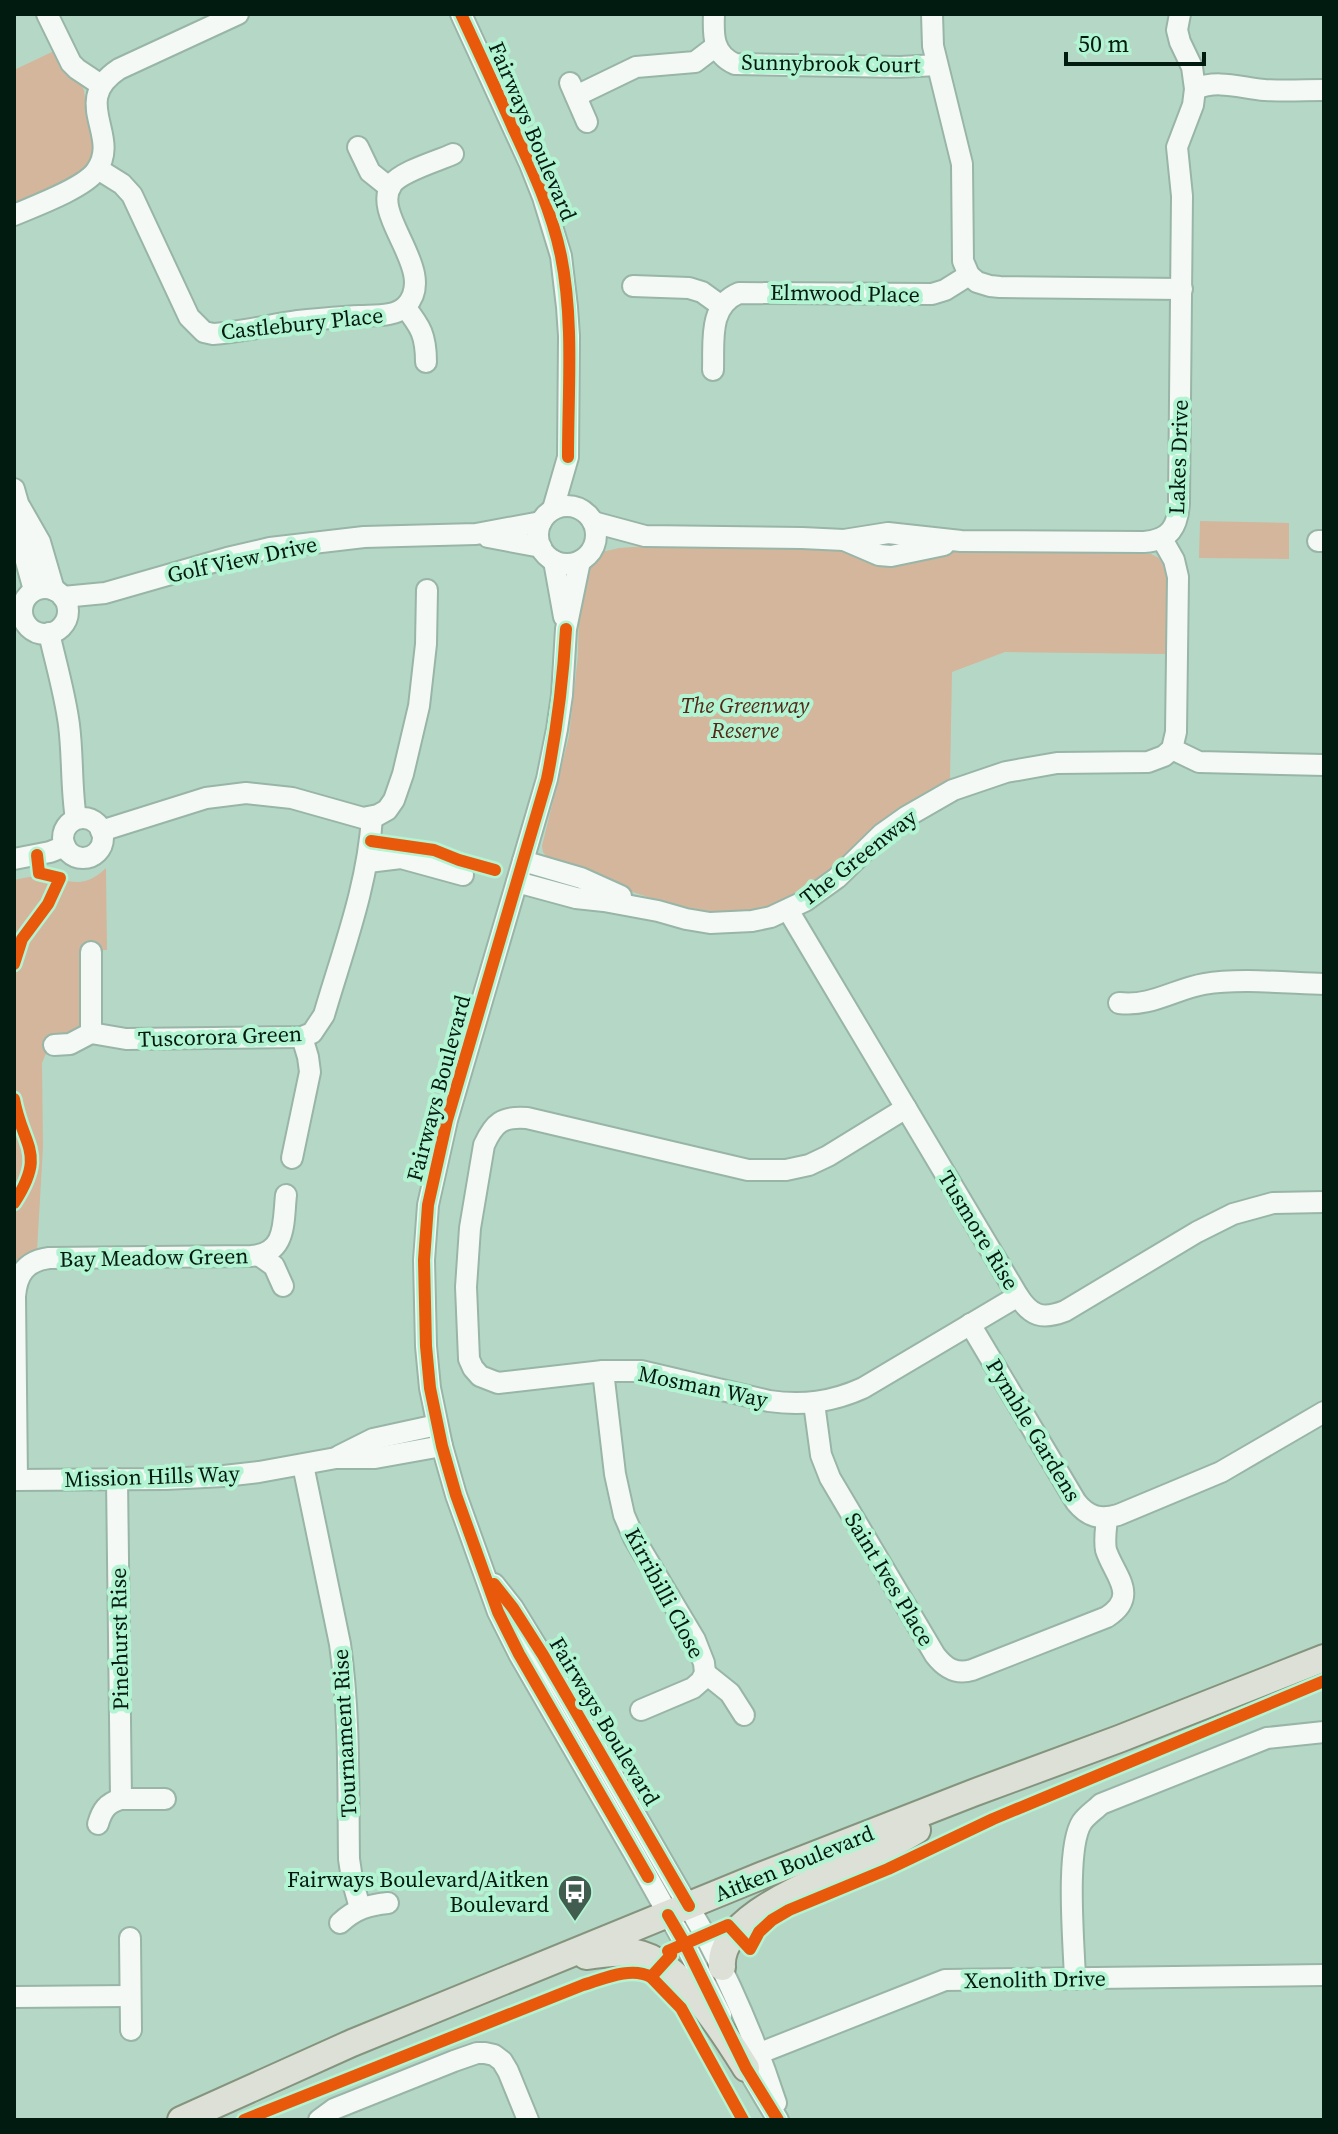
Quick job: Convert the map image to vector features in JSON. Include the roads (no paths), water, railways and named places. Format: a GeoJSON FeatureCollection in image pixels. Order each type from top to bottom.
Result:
{"type":"FeatureCollection","features":[{"type":"Feature","properties":{"kind":"main road","name":"Aitken Boulevard"},"geometry":{"type":"LineString","coordinates":[[181,2120],[352,2043],[678,1910],[1324,1658]]}},
{"type":"Feature","properties":{"kind":"main road"},"geometry":{"type":"LineString","coordinates":[[722,1967],[721,1958],[728,1942],[769,1904],[910,1834],[973,1793]]}},
{"type":"Feature","properties":{"kind":"main road"},"geometry":{"type":"LineString","coordinates":[[558,1959],[619,1953],[652,1958],[678,1979],[753,2061]]}},
{"type":"Feature","properties":{"kind":"street"},"geometry":{"type":"LineString","coordinates":[[47,14],[71,63],[101,85]]}},
{"type":"Feature","properties":{"kind":"street"},"geometry":{"type":"LineString","coordinates":[[14,215],[81,184],[98,169],[103,156],[97,96],[109,76],[238,14]]}},
{"type":"Feature","properties":{"kind":"street","name":"Fairways Boulevard"},"geometry":{"type":"LineString","coordinates":[[461,14],[534,175],[561,256],[569,336],[568,457],[587,515]]}},
{"type":"Feature","properties":{"kind":"street","name":"Sunnybrook Court"},"geometry":{"type":"LineString","coordinates":[[714,14],[716,46],[727,60],[745,65],[937,65]]}},
{"type":"Feature","properties":{"kind":"street"},"geometry":{"type":"LineString","coordinates":[[932,14],[933,46],[962,164],[962,254],[969,275],[983,284],[1000,287],[1182,289]]}},
{"type":"Feature","properties":{"kind":"street"},"geometry":{"type":"LineString","coordinates":[[1180,14],[1177,30],[1180,42],[1202,89]]}},
{"type":"Feature","properties":{"kind":"street"},"geometry":{"type":"LineString","coordinates":[[1187,14],[1190,39],[1202,61],[1202,89]]}},
{"type":"Feature","properties":{"kind":"street"},"geometry":{"type":"LineString","coordinates":[[587,122],[573,90],[636,67],[695,62],[716,46]]}},
{"type":"Feature","properties":{"kind":"street"},"geometry":{"type":"LineString","coordinates":[[1202,89],[1235,85],[1264,90],[1324,90]]}},
{"type":"Feature","properties":{"kind":"street","name":"Lakes Drive"},"geometry":{"type":"LineString","coordinates":[[587,555],[645,536],[844,540],[879,555],[891,556],[961,541],[1144,542],[1162,539],[1174,527],[1178,514],[1182,289],[1181,170],[1177,147],[1202,89]]}},
{"type":"Feature","properties":{"kind":"street"},"geometry":{"type":"LineString","coordinates":[[358,147],[370,172],[390,188],[400,177],[453,154]]}},
{"type":"Feature","properties":{"kind":"street","name":"Castlebury Place"},"geometry":{"type":"LineString","coordinates":[[98,169],[122,184],[132,195],[189,317],[204,332],[221,334],[301,321],[392,314],[405,307],[412,298],[414,276],[388,207],[390,188]]}},
{"type":"Feature","properties":{"kind":"street","name":"Elmwood Place"},"geometry":{"type":"LineString","coordinates":[[720,305],[731,296],[748,291],[932,294],[969,275]]}},
{"type":"Feature","properties":{"kind":"street"},"geometry":{"type":"LineString","coordinates":[[633,286],[689,288],[702,292],[720,305],[715,321],[713,370]]}},
{"type":"Feature","properties":{"kind":"street","name":"Castlebury Place"},"geometry":{"type":"LineString","coordinates":[[405,307],[423,333],[426,362]]}},
{"type":"Feature","properties":{"kind":"street","name":"Fairways Boulevard"},"geometry":{"type":"LineString","coordinates":[[547,516],[568,457]]}},
{"type":"Feature","properties":{"kind":"street"},"geometry":{"type":"LineString","coordinates":[[16,496],[21,543],[37,607],[61,626],[49,633],[67,710],[76,819]]}},
{"type":"Feature","properties":{"kind":"street"},"geometry":{"type":"LineString","coordinates":[[562,506],[587,515],[596,540],[587,555],[563,564],[547,554],[538,539],[547,516],[562,506]]}},
{"type":"Feature","properties":{"kind":"street","name":"Lakes Drive"},"geometry":{"type":"LineString","coordinates":[[587,515],[645,536]]}},
{"type":"Feature","properties":{"kind":"street","name":"Golf View Drive"},"geometry":{"type":"LineString","coordinates":[[37,607],[105,593],[270,548],[364,537],[476,534],[547,516]]}},
{"type":"Feature","properties":{"kind":"street","name":"Golf View Drive"},"geometry":{"type":"LineString","coordinates":[[476,534],[547,554]]}},
{"type":"Feature","properties":{"kind":"street"},"geometry":{"type":"LineString","coordinates":[[1162,539],[1174,560],[1178,577],[1176,732],[1172,749],[1199,762],[1324,765]]}},
{"type":"Feature","properties":{"kind":"street","name":"Fairways Boulevard"},"geometry":{"type":"LineString","coordinates":[[547,554],[566,629]]}},
{"type":"Feature","properties":{"kind":"street","name":"Fairways Boulevard"},"geometry":{"type":"LineString","coordinates":[[587,555],[566,629],[562,695],[547,779],[447,1120],[428,1205],[424,1260],[426,1346],[442,1446],[498,1612],[519,1654],[557,1698],[678,1910],[722,1967],[753,2061],[779,2120]]}},
{"type":"Feature","properties":{"kind":"street"},"geometry":{"type":"LineString","coordinates":[[101,831],[206,798],[246,793],[292,798],[354,817],[372,817],[387,810],[394,800],[414,732],[424,676],[427,590]]}},
{"type":"Feature","properties":{"kind":"street","name":"The Greenway"},"geometry":{"type":"LineString","coordinates":[[517,882],[576,898],[658,911],[686,919],[729,923],[752,921],[788,910],[805,901],[837,878],[882,834],[953,790],[1006,772],[1057,763],[1148,762],[1172,749]]}},
{"type":"Feature","properties":{"kind":"street","name":"Tuscorora Green"},"geometry":{"type":"LineString","coordinates":[[54,1045],[70,1044],[91,1033],[126,1039],[302,1037],[312,1033],[324,1015],[368,862],[372,817]]}},
{"type":"Feature","properties":{"kind":"street"},"geometry":{"type":"LineString","coordinates":[[76,819],[93,821],[101,831],[99,850],[87,857],[74,856],[65,846],[63,833],[76,819]]}},
{"type":"Feature","properties":{"kind":"street"},"geometry":{"type":"LineString","coordinates":[[14,859],[65,846]]}},
{"type":"Feature","properties":{"kind":"street"},"geometry":{"type":"LineString","coordinates":[[368,862],[401,858],[463,875]]}},
{"type":"Feature","properties":{"kind":"street","name":"The Greenway"},"geometry":{"type":"LineString","coordinates":[[523,861],[581,878],[658,911]]}},
{"type":"Feature","properties":{"kind":"street","name":"Tusmore Rise"},"geometry":{"type":"LineString","coordinates":[[788,910],[1018,1296],[1026,1308],[1037,1315],[1056,1315],[1065,1311],[1233,1214],[1273,1203],[1324,1202]]}},
{"type":"Feature","properties":{"kind":"street"},"geometry":{"type":"LineString","coordinates":[[91,952],[91,1033]]}},
{"type":"Feature","properties":{"kind":"street"},"geometry":{"type":"LineString","coordinates":[[1119,1003],[1142,1003],[1205,984],[1226,982],[1324,984]]}},
{"type":"Feature","properties":{"kind":"street"},"geometry":{"type":"LineString","coordinates":[[292,1158],[310,1072],[302,1037]]}},
{"type":"Feature","properties":{"kind":"street","name":"Mosman Way"},"geometry":{"type":"LineString","coordinates":[[906,1108],[809,1165],[767,1171],[738,1168],[527,1118],[504,1119],[496,1124],[484,1145],[470,1228],[466,1287],[469,1359],[480,1376],[498,1383],[603,1371],[641,1371],[769,1401],[814,1403],[846,1396],[863,1388],[1018,1296]]}},
{"type":"Feature","properties":{"kind":"street","name":"Bay Meadow Green"},"geometry":{"type":"LineString","coordinates":[[15,1480],[16,1276],[31,1263],[49,1258],[260,1256],[271,1251],[279,1239],[286,1195]]}},
{"type":"Feature","properties":{"kind":"street","name":"Bay Meadow Green"},"geometry":{"type":"LineString","coordinates":[[260,1256],[274,1266],[283,1286]]}},
{"type":"Feature","properties":{"kind":"street","name":"Pymble Gardens"},"geometry":{"type":"LineString","coordinates":[[970,1324],[1076,1502],[1087,1514],[1107,1518],[1204,1480],[1324,1412]]}},
{"type":"Feature","properties":{"kind":"street","name":"Kirribilli Close"},"geometry":{"type":"LineString","coordinates":[[603,1371],[615,1474],[624,1515],[634,1538],[695,1640],[704,1663],[705,1673],[693,1688],[641,1710]]}},
{"type":"Feature","properties":{"kind":"street","name":"Saint Ives Place"},"geometry":{"type":"LineString","coordinates":[[814,1403],[821,1455],[830,1478],[935,1655],[950,1670],[972,1670],[1113,1613],[1121,1601],[1123,1586],[1107,1551],[1107,1518]]}},
{"type":"Feature","properties":{"kind":"street","name":"Mission Hills Way"},"geometry":{"type":"LineString","coordinates":[[336,1458],[373,1439],[437,1425]]}},
{"type":"Feature","properties":{"kind":"street","name":"Mission Hills Way"},"geometry":{"type":"LineString","coordinates":[[15,1480],[210,1478],[336,1458],[375,1458],[442,1446]]}},
{"type":"Feature","properties":{"kind":"street","name":"Tournament Rise"},"geometry":{"type":"LineString","coordinates":[[303,1465],[344,1672],[349,1859],[360,1908]]}},
{"type":"Feature","properties":{"kind":"street","name":"Pinehurst Rise"},"geometry":{"type":"LineString","coordinates":[[117,1479],[121,1799]]}},
{"type":"Feature","properties":{"kind":"street","name":"Kirribilli Close"},"geometry":{"type":"LineString","coordinates":[[705,1673],[727,1690],[744,1715]]}},
{"type":"Feature","properties":{"kind":"street"},"geometry":{"type":"LineString","coordinates":[[1075,1979],[1072,1877],[1076,1839],[1083,1821],[1101,1804],[1267,1738],[1324,1732]]}},
{"type":"Feature","properties":{"kind":"street"},"geometry":{"type":"LineString","coordinates":[[98,1824],[105,1807],[121,1799],[165,1799]]}},
{"type":"Feature","properties":{"kind":"street"},"geometry":{"type":"LineString","coordinates":[[340,1923],[360,1908],[388,1903]]}},
{"type":"Feature","properties":{"kind":"street","name":"Fairways Boulevard"},"geometry":{"type":"LineString","coordinates":[[678,1910],[685,1944],[753,2061]]}},
{"type":"Feature","properties":{"kind":"street"},"geometry":{"type":"LineString","coordinates":[[130,1938],[131,2030]]}},
{"type":"Feature","properties":{"kind":"street","name":"Xenolith Drive"},"geometry":{"type":"LineString","coordinates":[[753,2061],[945,1980],[1324,1975]]}},
{"type":"Feature","properties":{"kind":"street"},"geometry":{"type":"LineString","coordinates":[[14,1997],[130,1996]]}},
{"type":"Feature","properties":{"kind":"street"},"geometry":{"type":"LineString","coordinates":[[319,2120],[349,2103],[468,2055],[485,2053],[502,2061],[528,2120]]}},
{"type":"Feature","properties":{"kind":"place","name":"Fairways Boulevard/Aitken Boulevard"},"geometry":{"type":"Point","coordinates":[575,1923]}},
{"type":"Feature","properties":{"kind":"park label","name":"The Greenway Reserve"},"geometry":{"type":"Point","coordinates":[745,718]}}]}
